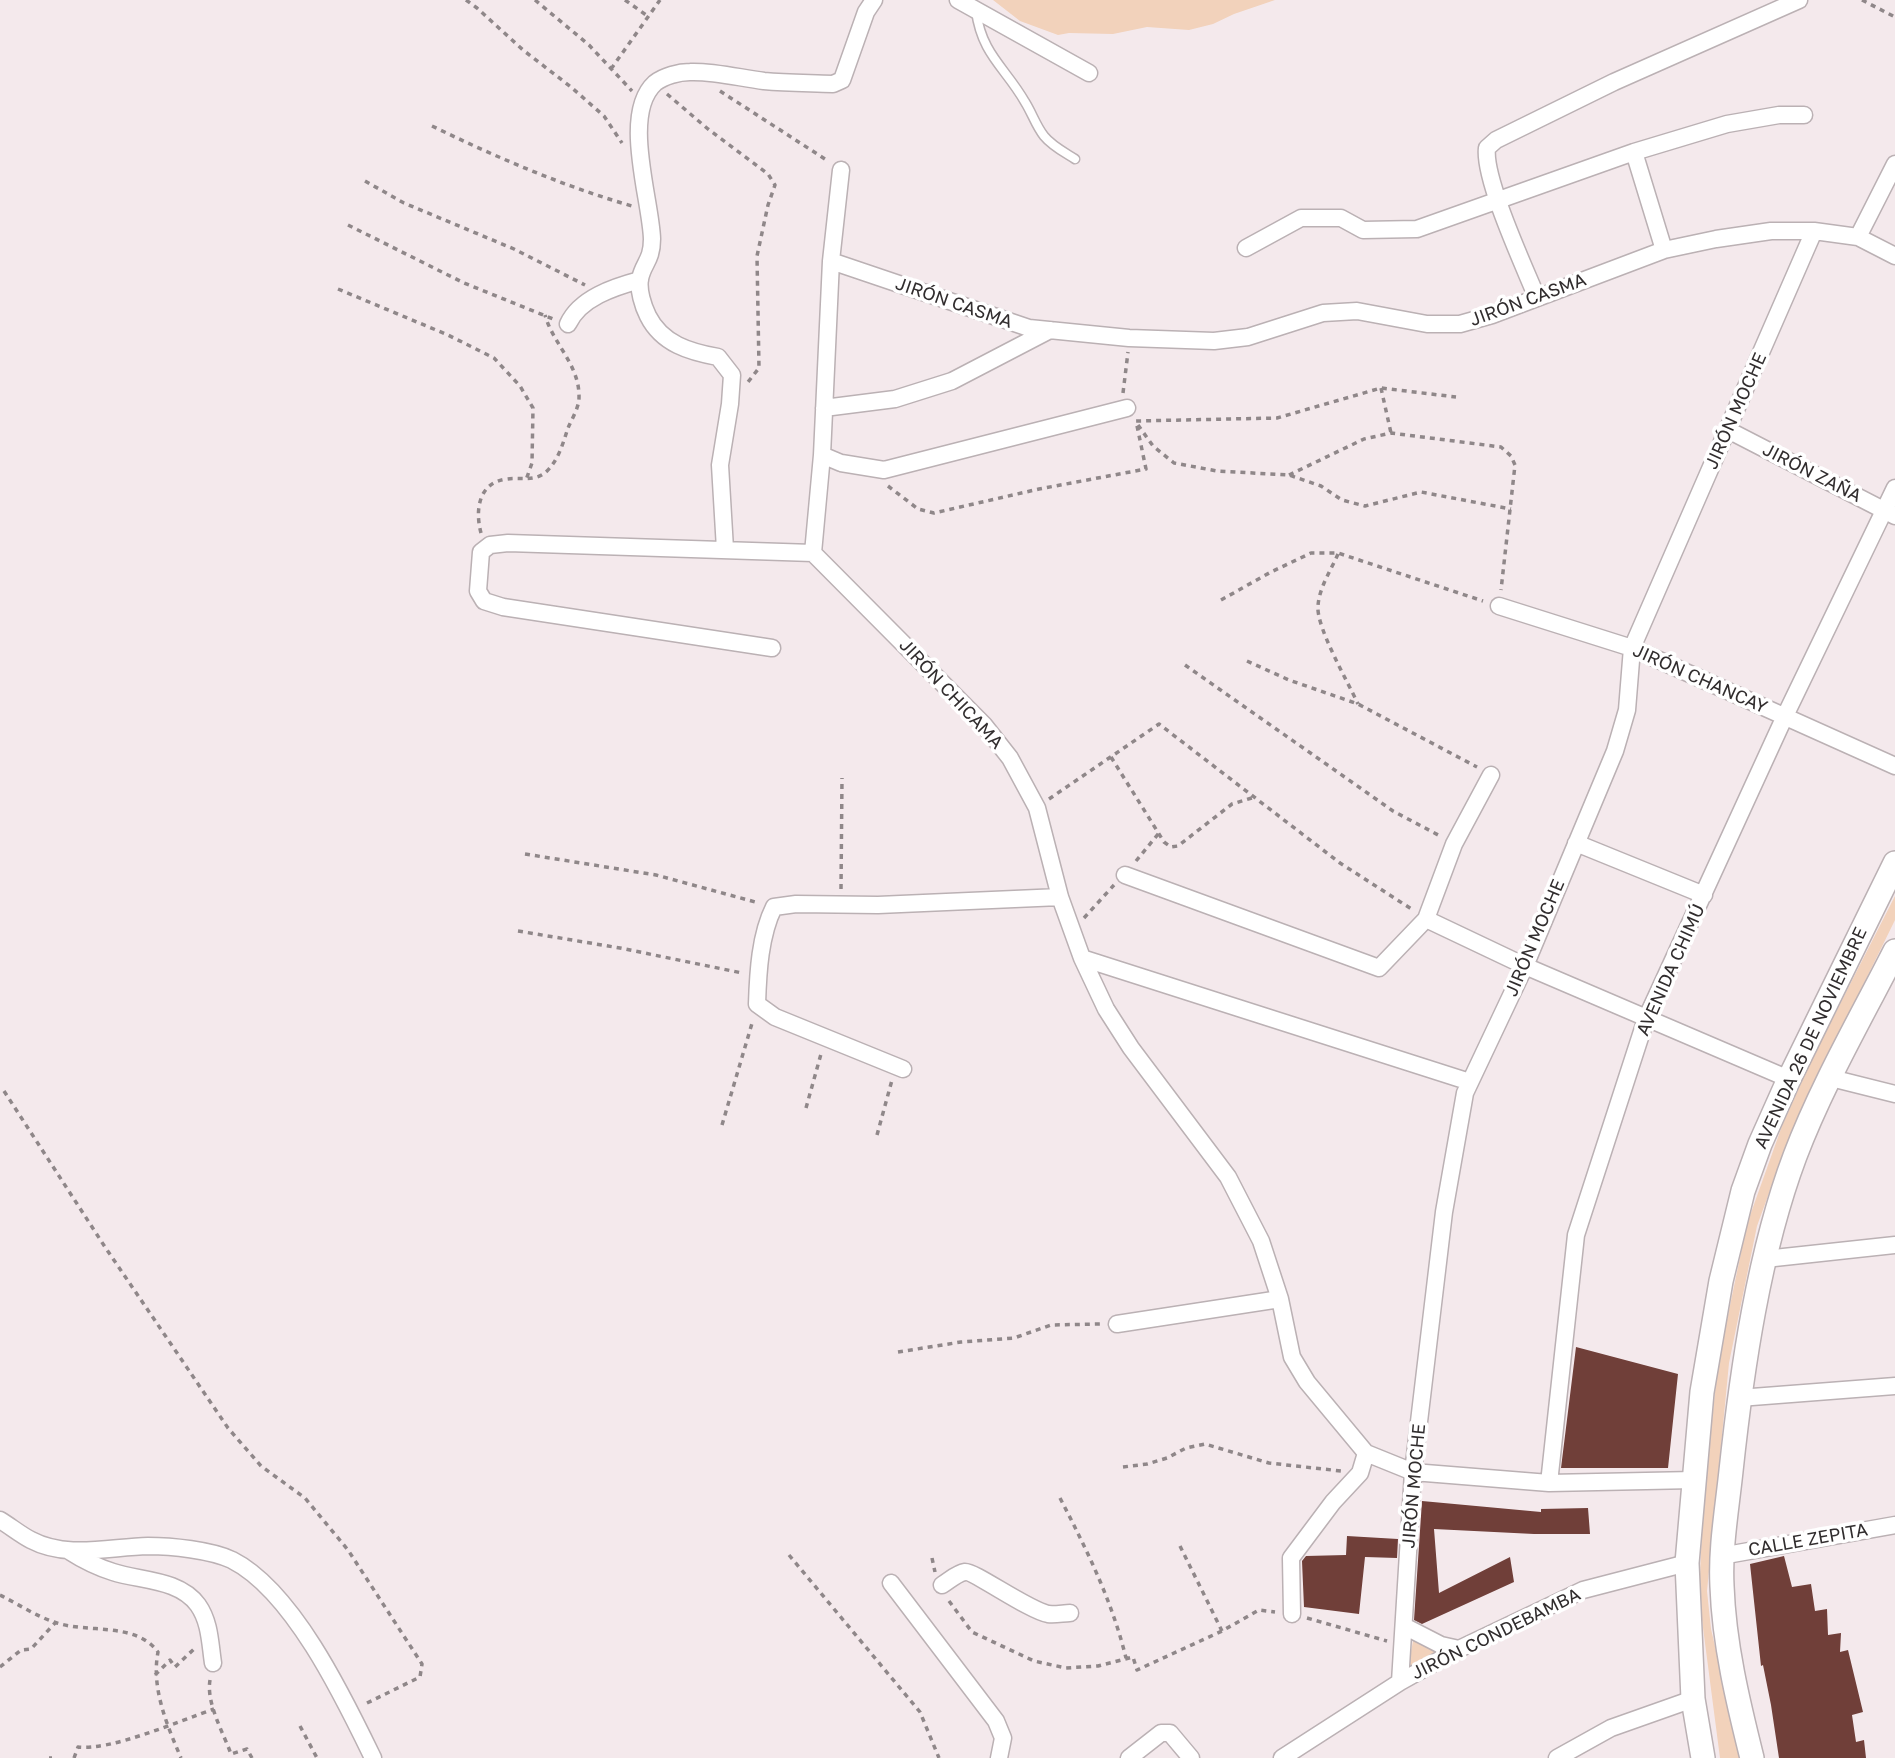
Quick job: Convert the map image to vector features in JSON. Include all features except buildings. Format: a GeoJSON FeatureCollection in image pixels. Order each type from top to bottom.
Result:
{"type":"FeatureCollection","features":[{"type":"Feature","properties":{"kind":"main road","name":"AVENIDA 26 DE NOVIEMBRE"},"geometry":{"type":"LineString","coordinates":[[1703,1758],[1693,1699],[1687,1563],[1702,1392],[1721,1281],[1743,1191],[1789,1079],[1895,863]]}},
{"type":"Feature","properties":{"kind":"main road","name":"AVENIDA 26 DE NOVIEMBRE"},"geometry":{"type":"LineString","coordinates":[[1752,1758],[1726,1639],[1721,1556],[1739,1398],[1765,1259],[1796,1153],[1895,951]]}},
{"type":"Feature","properties":{"kind":"street"},"geometry":{"type":"LineString","coordinates":[[725,549],[720,465],[732,376],[718,357],[689,352],[663,337],[646,310],[640,280],[651,256],[652,237],[639,149],[642,103],[655,84],[676,73],[692,71],[766,81],[833,84],[842,80],[866,12],[874,0]]}},
{"type":"Feature","properties":{"kind":"street"},"geometry":{"type":"LineString","coordinates":[[958,0],[1089,72]]}},
{"type":"Feature","properties":{"kind":"street"},"geometry":{"type":"LineString","coordinates":[[1537,298],[1498,200],[1485,158],[1487,148],[1496,140],[1614,82],[1799,0]]}},
{"type":"Feature","properties":{"kind":"street"},"geometry":{"type":"LineString","coordinates":[[1246,248],[1301,218],[1341,218],[1363,230],[1417,229],[1634,152],[1727,124],[1779,115],[1804,115]]}},
{"type":"Feature","properties":{"kind":"street"},"geometry":{"type":"LineString","coordinates":[[1634,152],[1664,250]]}},
{"type":"Feature","properties":{"kind":"street"},"geometry":{"type":"LineString","coordinates":[[1858,237],[1895,164]]}},
{"type":"Feature","properties":{"kind":"street"},"geometry":{"type":"LineString","coordinates":[[772,648],[503,607],[484,601],[478,591],[481,552],[490,545],[508,543],[813,553],[822,455],[831,261],[841,170]]}},
{"type":"Feature","properties":{"kind":"street","name":"JIRÓN CASMA"},"geometry":{"type":"LineString","coordinates":[[831,261],[1029,328],[1129,338],[1214,341],[1248,337],[1323,313],[1357,311],[1427,324],[1460,324],[1664,250],[1716,239],[1770,232],[1814,231],[1858,237],[1895,256]]}},
{"type":"Feature","properties":{"kind":"street","name":"JIRÓN MOCHE"},"geometry":{"type":"LineString","coordinates":[[1400,1682],[1413,1472],[1444,1212],[1465,1093],[1525,966],[1615,751],[1627,710],[1632,648],[1814,231]]}},
{"type":"Feature","properties":{"kind":"street"},"geometry":{"type":"LineString","coordinates":[[568,324],[591,300],[615,287],[640,280]]}},
{"type":"Feature","properties":{"kind":"street"},"geometry":{"type":"LineString","coordinates":[[824,408],[895,399],[952,381],[1050,330]]}},
{"type":"Feature","properties":{"kind":"street"},"geometry":{"type":"LineString","coordinates":[[822,455],[841,463],[884,470],[1132,414]]}},
{"type":"Feature","properties":{"kind":"street","name":"JIRÓN ZAÑA"},"geometry":{"type":"LineString","coordinates":[[1728,430],[1889,514]]}},
{"type":"Feature","properties":{"kind":"street","name":"AVENIDA CHIMÚ"},"geometry":{"type":"LineString","coordinates":[[1549,1483],[1576,1235],[1646,1019],[1785,716],[1889,514],[1895,488]]}},
{"type":"Feature","properties":{"kind":"street","name":"JIRÓN CHICAMA"},"geometry":{"type":"LineString","coordinates":[[813,553],[984,725],[1010,758],[1037,808],[1060,897],[1082,958],[1106,1009],[1131,1048],[1228,1177],[1261,1241],[1280,1299],[1292,1357],[1307,1382],[1366,1453]]}},
{"type":"Feature","properties":{"kind":"street","name":"JIRÓN CHANCAY"},"geometry":{"type":"LineString","coordinates":[[1499,606],[1632,648],[1895,766]]}},
{"type":"Feature","properties":{"kind":"street"},"geometry":{"type":"LineString","coordinates":[[1125,875],[1379,968],[1384,966],[1426,919],[1454,844],[1491,775]]}},
{"type":"Feature","properties":{"kind":"street"},"geometry":{"type":"LineString","coordinates":[[1576,843],[1704,895]]}},
{"type":"Feature","properties":{"kind":"street"},"geometry":{"type":"LineString","coordinates":[[899,1068],[775,1017],[757,1004],[758,976],[768,920],[774,907],[796,904],[840,905],[1060,897]]}},
{"type":"Feature","properties":{"kind":"street"},"geometry":{"type":"LineString","coordinates":[[1426,919],[1525,966],[1789,1079]]}},
{"type":"Feature","properties":{"kind":"street"},"geometry":{"type":"LineString","coordinates":[[1082,958],[1470,1082]]}},
{"type":"Feature","properties":{"kind":"street"},"geometry":{"type":"LineString","coordinates":[[1831,1078],[1895,1094]]}},
{"type":"Feature","properties":{"kind":"street"},"geometry":{"type":"LineString","coordinates":[[1765,1259],[1895,1245]]}},
{"type":"Feature","properties":{"kind":"street"},"geometry":{"type":"LineString","coordinates":[[1117,1324],[1280,1299]]}},
{"type":"Feature","properties":{"kind":"street"},"geometry":{"type":"LineString","coordinates":[[1739,1398],[1895,1386]]}},
{"type":"Feature","properties":{"kind":"street"},"geometry":{"type":"LineString","coordinates":[[1292,1614],[1291,1558],[1333,1502],[1360,1473],[1366,1453],[1413,1472],[1549,1483],[1694,1480]]}},
{"type":"Feature","properties":{"kind":"street"},"geometry":{"type":"LineString","coordinates":[[0,1520],[33,1541],[69,1551],[93,1565],[175,1587],[197,1605],[209,1629],[205,1660]]}},
{"type":"Feature","properties":{"kind":"street","name":"CALLE ZEPITA"},"geometry":{"type":"LineString","coordinates":[[1721,1556],[1895,1525]]}},
{"type":"Feature","properties":{"kind":"street"},"geometry":{"type":"LineString","coordinates":[[69,1551],[150,1546],[209,1553],[230,1559],[257,1576],[297,1623],[326,1667],[373,1758]]}},
{"type":"Feature","properties":{"kind":"street","name":"JIRÓN CONDEBAMBA"},"geometry":{"type":"LineString","coordinates":[[1282,1758],[1400,1682],[1459,1648],[1583,1590],[1687,1563]]}},
{"type":"Feature","properties":{"kind":"street"},"geometry":{"type":"LineString","coordinates":[[942,1586],[962,1572],[972,1572],[1023,1604],[1048,1614],[1070,1613]]}},
{"type":"Feature","properties":{"kind":"street"},"geometry":{"type":"LineString","coordinates":[[891,1583],[996,1721],[1003,1738],[999,1758]]}},
{"type":"Feature","properties":{"kind":"street"},"geometry":{"type":"LineString","coordinates":[[1404,1626],[1441,1645],[1459,1648]]}},
{"type":"Feature","properties":{"kind":"street"},"geometry":{"type":"LineString","coordinates":[[1557,1758],[1611,1728],[1693,1699]]}},
{"type":"Feature","properties":{"kind":"street"},"geometry":{"type":"LineString","coordinates":[[1129,1758],[1161,1733],[1170,1733],[1191,1758]]}},
{"type":"Feature","properties":{"kind":"lane"},"geometry":{"type":"LineString","coordinates":[[976,10],[978,27],[989,53],[1010,79],[1044,135],[1056,147],[1075,159]]}},
{"type":"Feature","properties":{"kind":"path"},"geometry":{"type":"LineString","coordinates":[[466,0],[604,116],[622,144]]}},
{"type":"Feature","properties":{"kind":"path"},"geometry":{"type":"LineString","coordinates":[[535,0],[589,45],[642,103]]}},
{"type":"Feature","properties":{"kind":"path"},"geometry":{"type":"LineString","coordinates":[[625,0],[649,16]]}},
{"type":"Feature","properties":{"kind":"path"},"geometry":{"type":"LineString","coordinates":[[611,69],[660,0]]}},
{"type":"Feature","properties":{"kind":"path"},"geometry":{"type":"LineString","coordinates":[[1861,0],[1895,17]]}},
{"type":"Feature","properties":{"kind":"path"},"geometry":{"type":"LineString","coordinates":[[692,71],[841,170]]}},
{"type":"Feature","properties":{"kind":"path"},"geometry":{"type":"LineString","coordinates":[[655,84],[716,136],[768,174],[775,185],[757,256],[760,368],[730,404]]}},
{"type":"Feature","properties":{"kind":"path"},"geometry":{"type":"LineString","coordinates":[[432,126],[500,159],[583,192],[648,211]]}},
{"type":"Feature","properties":{"kind":"path"},"geometry":{"type":"LineString","coordinates":[[365,181],[404,203],[514,249],[603,293]]}},
{"type":"Feature","properties":{"kind":"path"},"geometry":{"type":"LineString","coordinates":[[348,225],[464,283],[568,324]]}},
{"type":"Feature","properties":{"kind":"path"},"geometry":{"type":"LineString","coordinates":[[338,289],[448,335],[494,358],[520,386],[533,408],[532,463],[526,480]]}},
{"type":"Feature","properties":{"kind":"path"},"geometry":{"type":"LineString","coordinates":[[485,548],[477,520],[479,500],[491,486],[505,479],[526,480],[546,473],[559,456],[580,400],[576,374],[561,344],[550,334],[545,315]]}},
{"type":"Feature","properties":{"kind":"path"},"geometry":{"type":"LineString","coordinates":[[1129,338],[1123,395],[1153,446],[1174,463],[1217,471],[1289,475],[1321,486],[1342,500],[1365,506],[1421,492],[1511,509]]}},
{"type":"Feature","properties":{"kind":"path"},"geometry":{"type":"LineString","coordinates":[[1132,414],[1277,418],[1381,388],[1456,397]]}},
{"type":"Feature","properties":{"kind":"path"},"geometry":{"type":"LineString","coordinates":[[1381,388],[1391,433]]}},
{"type":"Feature","properties":{"kind":"path"},"geometry":{"type":"LineString","coordinates":[[865,467],[918,509],[934,513],[1039,489],[1146,469],[1132,414]]}},
{"type":"Feature","properties":{"kind":"path"},"geometry":{"type":"LineString","coordinates":[[1221,600],[1311,554],[1338,553],[1499,606],[1515,465],[1511,456],[1501,447],[1391,433],[1364,439],[1289,475]]}},
{"type":"Feature","properties":{"kind":"path"},"geometry":{"type":"LineString","coordinates":[[1338,553],[1317,608],[1320,623],[1358,704]]}},
{"type":"Feature","properties":{"kind":"path"},"geometry":{"type":"LineString","coordinates":[[1247,661],[1289,681],[1358,704],[1491,775]]}},
{"type":"Feature","properties":{"kind":"path"},"geometry":{"type":"LineString","coordinates":[[1185,665],[1393,811],[1454,844]]}},
{"type":"Feature","properties":{"kind":"path"},"geometry":{"type":"LineString","coordinates":[[1037,808],[1159,724],[1340,863],[1426,919]]}},
{"type":"Feature","properties":{"kind":"path"},"geometry":{"type":"LineString","coordinates":[[1111,757],[1164,842],[1171,847],[1178,846],[1232,804],[1255,797]]}},
{"type":"Feature","properties":{"kind":"path"},"geometry":{"type":"LineString","coordinates":[[840,905],[842,778]]}},
{"type":"Feature","properties":{"kind":"path"},"geometry":{"type":"LineString","coordinates":[[525,854],[656,875],[774,907]]}},
{"type":"Feature","properties":{"kind":"path"},"geometry":{"type":"LineString","coordinates":[[518,930],[758,976]]}},
{"type":"Feature","properties":{"kind":"path"},"geometry":{"type":"LineString","coordinates":[[722,1125],[757,1004]]}},
{"type":"Feature","properties":{"kind":"path"},"geometry":{"type":"LineString","coordinates":[[806,1108],[825,1039]]}},
{"type":"Feature","properties":{"kind":"path"},"geometry":{"type":"LineString","coordinates":[[877,1135],[899,1068]]}},
{"type":"Feature","properties":{"kind":"path"},"geometry":{"type":"LineString","coordinates":[[4,1091],[105,1247],[228,1428],[261,1466],[305,1498],[348,1550],[422,1664],[420,1677],[351,1712]]}},
{"type":"Feature","properties":{"kind":"path"},"geometry":{"type":"LineString","coordinates":[[898,1352],[961,1342],[1014,1338],[1051,1325],[1117,1324]]}},
{"type":"Feature","properties":{"kind":"path"},"geometry":{"type":"LineString","coordinates":[[1123,1467],[1147,1464],[1186,1448],[1205,1444],[1269,1463],[1360,1473]]}},
{"type":"Feature","properties":{"kind":"path"},"geometry":{"type":"LineString","coordinates":[[1060,1498],[1111,1606],[1126,1658]]}},
{"type":"Feature","properties":{"kind":"path"},"geometry":{"type":"LineString","coordinates":[[1180,1546],[1222,1630]]}},
{"type":"Feature","properties":{"kind":"path"},"geometry":{"type":"LineString","coordinates":[[789,1555],[920,1712],[939,1758]]}},
{"type":"Feature","properties":{"kind":"path"},"geometry":{"type":"LineString","coordinates":[[932,1558],[952,1607],[972,1632],[1034,1661],[1066,1668],[1097,1666],[1133,1657],[1137,1670],[1259,1610],[1292,1614],[1402,1646]]}},
{"type":"Feature","properties":{"kind":"path"},"geometry":{"type":"LineString","coordinates":[[0,1595],[55,1623],[130,1633],[153,1646],[158,1652],[155,1675],[167,1725],[181,1758]]}},
{"type":"Feature","properties":{"kind":"path"},"geometry":{"type":"LineString","coordinates":[[0,1667],[21,1650],[31,1649],[55,1623]]}},
{"type":"Feature","properties":{"kind":"path"},"geometry":{"type":"LineString","coordinates":[[155,1675],[170,1660],[175,1667],[194,1648],[205,1660],[208,1688]]}},
{"type":"Feature","properties":{"kind":"path"},"geometry":{"type":"LineString","coordinates":[[205,1678],[231,1754],[247,1749],[252,1758]]}},
{"type":"Feature","properties":{"kind":"path"},"geometry":{"type":"LineString","coordinates":[[74,1758],[78,1747],[92,1749],[214,1709]]}},
{"type":"Feature","properties":{"kind":"path"},"geometry":{"type":"LineString","coordinates":[[300,1726],[317,1758]]}},
{"type":"Feature","properties":{"kind":"shaded area"},"geometry":{"type":"Polygon","coordinates":[[[993,0],[1275,0],[1213,24],[1189,30],[1147,27],[1113,34],[1058,35],[1020,21],[993,0]]]}},
{"type":"Feature","properties":{"kind":"shaded area"},"geometry":{"type":"Polygon","coordinates":[[[1895,896],[1895,920],[1792,1130],[1757,1226],[1729,1363],[1707,1591],[1711,1629],[1741,1758],[1720,1758],[1699,1597],[1703,1508],[1718,1363],[1747,1224],[1782,1126],[1810,1063],[1895,896]]]}},
{"type":"Feature","properties":{"kind":"shaded area"},"geometry":{"type":"Polygon","coordinates":[[[1414,1636],[1439,1651],[1408,1667],[1414,1636]]]}}]}
